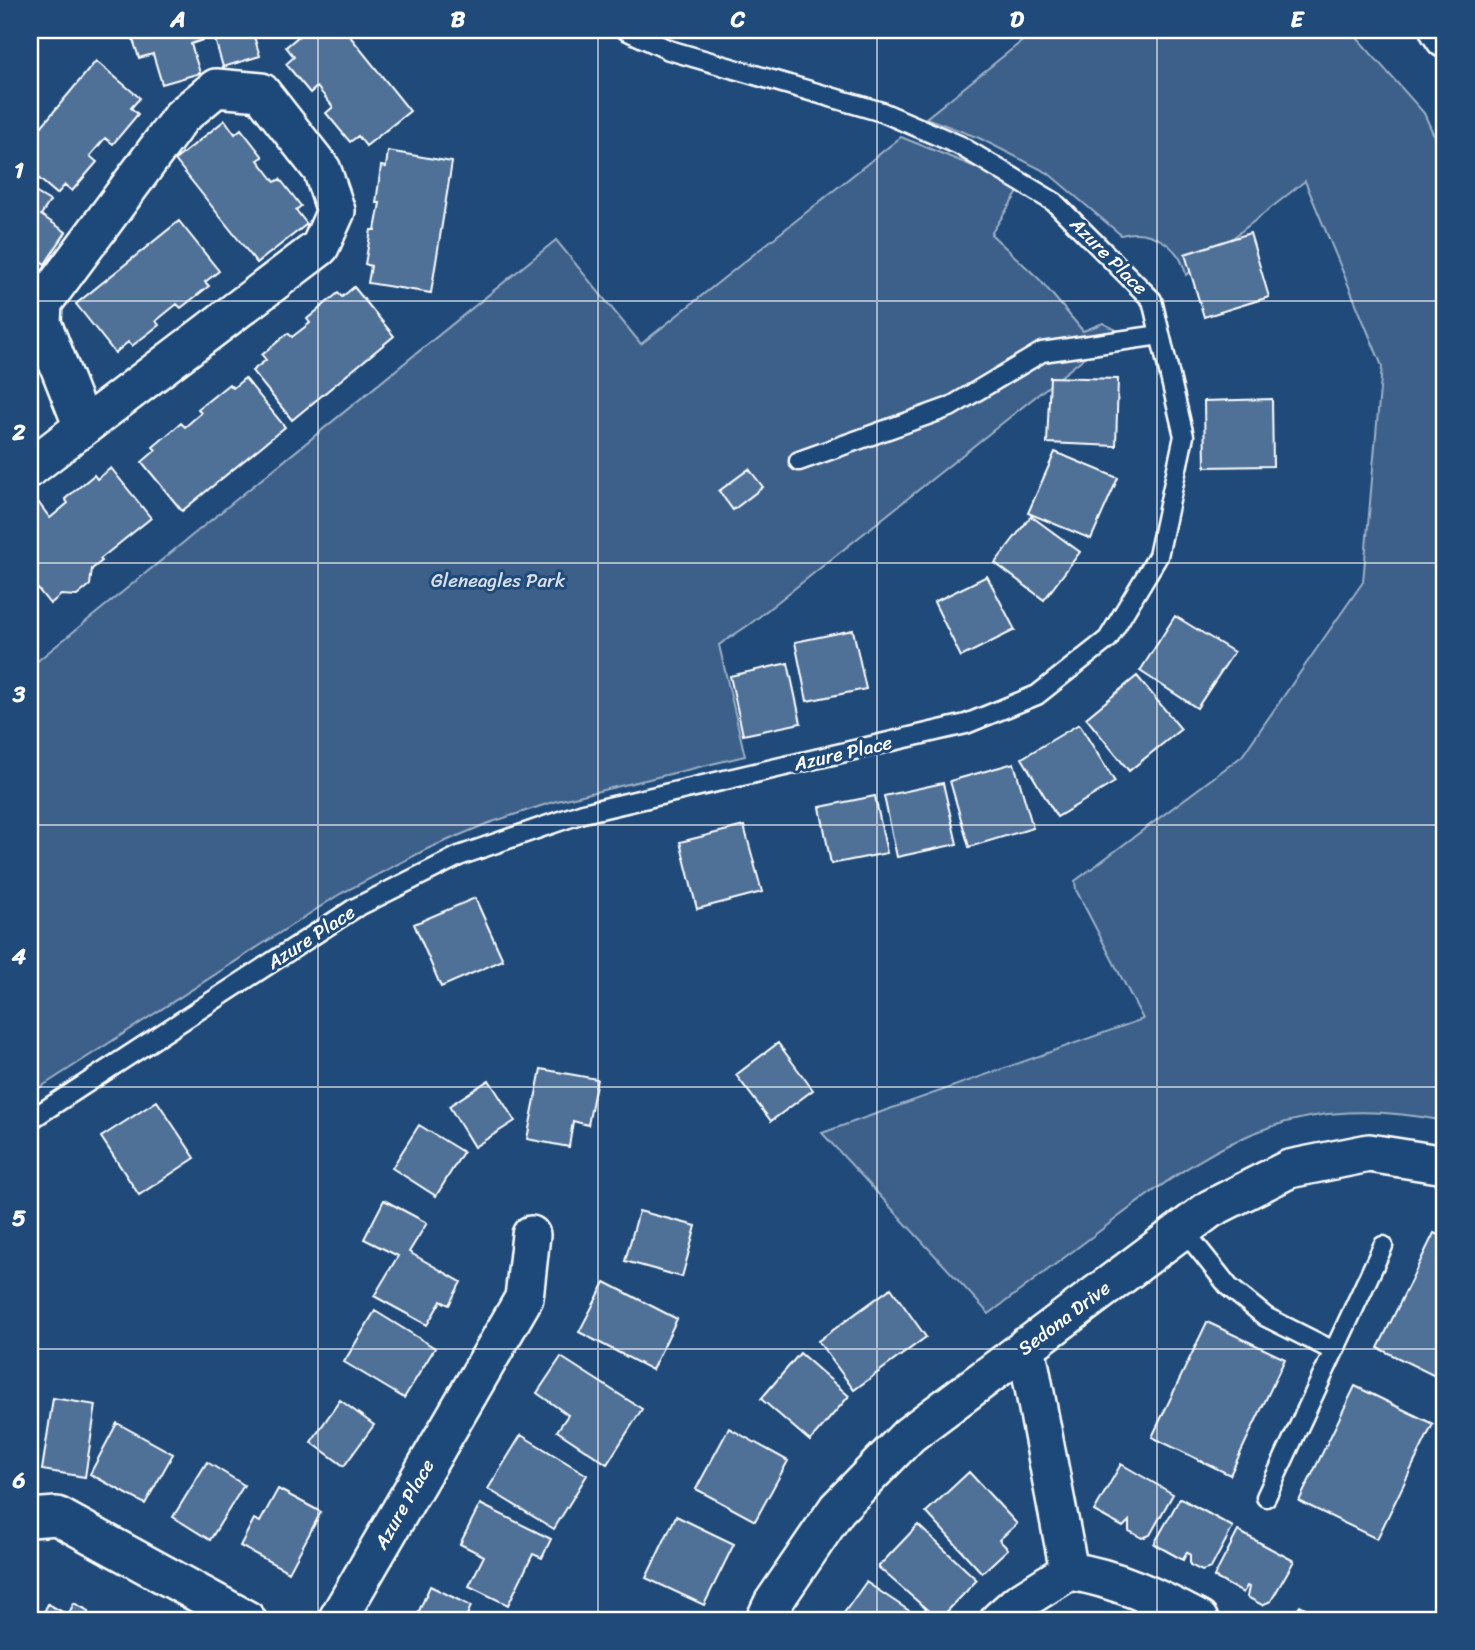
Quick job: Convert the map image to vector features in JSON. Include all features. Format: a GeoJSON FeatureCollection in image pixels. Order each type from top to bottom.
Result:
{"type":"FeatureCollection","features":[{"type":"Feature","properties":{"kind":"street"},"geometry":{"type":"LineString","coordinates":[[1439,30],[1445,39]]}},
{"type":"Feature","properties":{"kind":"street"},"geometry":{"type":"LineString","coordinates":[[30,468],[320,247],[336,211],[322,170],[261,92],[216,88],[181,117],[43,303],[42,323],[83,427]]}},
{"type":"Feature","properties":{"kind":"street","name":"Sedona Drive"},"geometry":{"type":"LineString","coordinates":[[765,1620],[773,1603],[837,1509],[909,1435],[1210,1209],[1289,1169],[1369,1153],[1445,1166]]}},
{"type":"Feature","properties":{"kind":"street","name":"Azure Place"},"geometry":{"type":"LineString","coordinates":[[337,1620],[524,1298],[531,1235]]}},
{"type":"Feature","properties":{"kind":"street"},"geometry":{"type":"LineString","coordinates":[[1026,1346],[1069,1571]]}},
{"type":"Feature","properties":{"kind":"street"},"geometry":{"type":"LineString","coordinates":[[30,1518],[57,1516],[247,1620]]}},
{"type":"Feature","properties":{"kind":"street"},"geometry":{"type":"LineString","coordinates":[[999,1620],[1018,1603],[1069,1571],[1097,1575],[1155,1596],[1199,1620]]}},
{"type":"Feature","properties":{"kind":"lane","name":"Azure Place"},"geometry":{"type":"LineString","coordinates":[[30,1119],[355,908],[459,856],[583,813],[966,724],[1037,695],[1108,639],[1157,556],[1184,436],[1152,300],[1054,202],[958,145],[882,112],[669,50],[626,30]]}},
{"type":"Feature","properties":{"kind":"lane"},"geometry":{"type":"LineString","coordinates":[[799,461],[950,407],[1042,352],[1160,335]]}},
{"type":"Feature","properties":{"kind":"lane"},"geometry":{"type":"LineString","coordinates":[[1182,1228],[1229,1287],[1266,1317],[1334,1351]]}},
{"type":"Feature","properties":{"kind":"lane"},"geometry":{"type":"LineString","coordinates":[[1266,1497],[1383,1246]]}},
{"type":"Feature","properties":{"kind":"green space"},"geometry":{"type":"Polygon","coordinates":[[[1036,30],[1353,30],[1424,113],[1445,160],[1445,1121],[1394,1114],[1349,1113],[1307,1117],[1232,1143],[1195,1163],[1157,1189],[989,1314],[822,1133],[1143,1019],[1076,890],[1075,881],[1242,756],[1363,582],[1382,366],[1305,181],[1186,275],[1177,255],[1162,241],[1143,234],[1121,235],[1048,173],[979,138],[926,118],[1036,30]]]}},
{"type":"Feature","properties":{"kind":"green space","name":"Gleneagles Park"},"geometry":{"type":"Polygon","coordinates":[[[901,137],[995,175],[1020,189],[991,234],[1040,280],[1083,331],[1103,323],[1118,331],[750,624],[719,645],[745,756],[553,802],[486,824],[427,849],[340,894],[30,1094],[30,667],[556,240],[641,344],[901,137]]]}},
{"type":"Feature","properties":{"kind":"building"},"geometry":{"type":"Polygon","coordinates":[[[130,30],[252,30],[260,56],[223,67],[214,36],[191,44],[200,73],[162,84],[153,54],[139,58],[130,30]]]}},
{"type":"Feature","properties":{"kind":"building"},"geometry":{"type":"Polygon","coordinates":[[[306,30],[345,30],[410,111],[366,146],[358,136],[350,142],[326,113],[333,107],[317,87],[310,93],[286,64],[294,57],[286,47],[306,30]]]}},
{"type":"Feature","properties":{"kind":"building"},"geometry":{"type":"Polygon","coordinates":[[[96,61],[140,98],[131,108],[138,114],[113,144],[105,138],[90,156],[97,162],[72,191],[65,185],[57,194],[30,171],[30,140],[96,61]]]}},
{"type":"Feature","properties":{"kind":"building"},"geometry":{"type":"Polygon","coordinates":[[[225,120],[235,134],[241,129],[263,157],[258,160],[275,182],[280,179],[301,206],[296,210],[307,224],[257,263],[175,160],[225,120]]]}},
{"type":"Feature","properties":{"kind":"building"},"geometry":{"type":"Polygon","coordinates":[[[388,151],[452,162],[431,293],[368,283],[371,266],[365,264],[371,230],[375,230],[380,203],[376,203],[381,166],[386,167],[388,151]]]}},
{"type":"Feature","properties":{"kind":"building"},"geometry":{"type":"Polygon","coordinates":[[[30,189],[50,201],[41,215],[66,232],[45,264],[30,254],[30,189]]]}},
{"type":"Feature","properties":{"kind":"building"},"geometry":{"type":"Polygon","coordinates":[[[179,221],[219,271],[205,282],[209,286],[181,308],[177,304],[156,321],[159,325],[132,346],[128,342],[115,353],[76,304],[179,221]]]}},
{"type":"Feature","properties":{"kind":"building"},"geometry":{"type":"Polygon","coordinates":[[[1250,233],[1269,297],[1204,317],[1185,254],[1250,233]]]}},
{"type":"Feature","properties":{"kind":"building"},"geometry":{"type":"Polygon","coordinates":[[[354,287],[394,336],[292,420],[252,371],[266,360],[262,355],[288,333],[292,337],[310,323],[307,319],[338,293],[342,297],[354,287]]]}},
{"type":"Feature","properties":{"kind":"building"},"geometry":{"type":"Polygon","coordinates":[[[1050,377],[1118,379],[1116,446],[1047,443],[1050,377]]]}},
{"type":"Feature","properties":{"kind":"building"},"geometry":{"type":"Polygon","coordinates":[[[245,378],[285,427],[182,511],[142,462],[156,450],[153,447],[181,423],[185,427],[201,413],[198,409],[229,384],[233,388],[245,378]]]}},
{"type":"Feature","properties":{"kind":"building"},"geometry":{"type":"Polygon","coordinates":[[[1272,399],[1273,466],[1205,467],[1204,401],[1272,399]]]}},
{"type":"Feature","properties":{"kind":"building"},"geometry":{"type":"Polygon","coordinates":[[[1055,452],[1118,478],[1091,539],[1028,513],[1055,452]]]}},
{"type":"Feature","properties":{"kind":"building"},"geometry":{"type":"Polygon","coordinates":[[[111,468],[151,518],[100,559],[102,561],[92,569],[90,585],[77,596],[61,595],[50,604],[30,579],[30,509],[38,502],[50,518],[68,503],[65,499],[94,475],[97,479],[111,468]]]}},
{"type":"Feature","properties":{"kind":"building"},"geometry":{"type":"Polygon","coordinates":[[[749,469],[763,487],[733,510],[719,491],[749,469]]]}},
{"type":"Feature","properties":{"kind":"building"},"geometry":{"type":"Polygon","coordinates":[[[1031,516],[1080,552],[1044,600],[995,563],[1031,516]]]}},
{"type":"Feature","properties":{"kind":"building"},"geometry":{"type":"Polygon","coordinates":[[[987,576],[1015,630],[961,657],[934,602],[987,576]]]}},
{"type":"Feature","properties":{"kind":"building"},"geometry":{"type":"Polygon","coordinates":[[[1175,616],[1234,652],[1197,708],[1140,671],[1175,616]]]}},
{"type":"Feature","properties":{"kind":"building"},"geometry":{"type":"Polygon","coordinates":[[[853,630],[866,689],[807,701],[795,642],[853,630]]]}},
{"type":"Feature","properties":{"kind":"building"},"geometry":{"type":"Polygon","coordinates":[[[788,663],[801,723],[743,735],[730,676],[788,663]]]}},
{"type":"Feature","properties":{"kind":"building"},"geometry":{"type":"Polygon","coordinates":[[[1137,676],[1181,729],[1129,771],[1086,718],[1137,676]]]}},
{"type":"Feature","properties":{"kind":"building"},"geometry":{"type":"Polygon","coordinates":[[[1079,724],[1115,782],[1057,817],[1022,758],[1079,724]]]}},
{"type":"Feature","properties":{"kind":"building"},"geometry":{"type":"Polygon","coordinates":[[[1014,763],[1033,828],[969,847],[950,781],[1014,763]]]}},
{"type":"Feature","properties":{"kind":"building"},"geometry":{"type":"Polygon","coordinates":[[[943,783],[957,844],[897,857],[884,796],[943,783]]]}},
{"type":"Feature","properties":{"kind":"building"},"geometry":{"type":"Polygon","coordinates":[[[875,796],[887,853],[831,864],[820,807],[875,796]]]}},
{"type":"Feature","properties":{"kind":"building"},"geometry":{"type":"Polygon","coordinates":[[[744,826],[762,892],[697,909],[680,842],[744,826]]]}},
{"type":"Feature","properties":{"kind":"building"},"geometry":{"type":"Polygon","coordinates":[[[475,898],[503,960],[441,987],[414,924],[475,898]]]}},
{"type":"Feature","properties":{"kind":"building"},"geometry":{"type":"Polygon","coordinates":[[[778,1043],[813,1090],[771,1121],[736,1075],[778,1043]]]}},
{"type":"Feature","properties":{"kind":"building"},"geometry":{"type":"Polygon","coordinates":[[[541,1069],[597,1079],[588,1125],[573,1121],[569,1147],[527,1139],[541,1069]]]}},
{"type":"Feature","properties":{"kind":"building"},"geometry":{"type":"Polygon","coordinates":[[[489,1080],[515,1121],[474,1147],[449,1106],[489,1080]]]}},
{"type":"Feature","properties":{"kind":"building"},"geometry":{"type":"Polygon","coordinates":[[[157,1101],[195,1158],[139,1195],[101,1137],[157,1101]]]}},
{"type":"Feature","properties":{"kind":"building"},"geometry":{"type":"Polygon","coordinates":[[[419,1125],[463,1152],[436,1196],[392,1168],[419,1125]]]}},
{"type":"Feature","properties":{"kind":"building"},"geometry":{"type":"Polygon","coordinates":[[[384,1200],[427,1223],[409,1252],[461,1282],[449,1305],[441,1301],[427,1325],[374,1296],[398,1256],[364,1239],[384,1200]]]}},
{"type":"Feature","properties":{"kind":"building"},"geometry":{"type":"Polygon","coordinates":[[[639,1211],[696,1226],[682,1277],[625,1261],[639,1211]]]}},
{"type":"Feature","properties":{"kind":"building"},"geometry":{"type":"Polygon","coordinates":[[[1434,1233],[1445,1238],[1445,1381],[1378,1348],[1434,1233]]]}},
{"type":"Feature","properties":{"kind":"building"},"geometry":{"type":"Polygon","coordinates":[[[605,1282],[677,1319],[652,1370],[579,1332],[605,1282]]]}},
{"type":"Feature","properties":{"kind":"building"},"geometry":{"type":"Polygon","coordinates":[[[891,1288],[926,1337],[854,1390],[818,1341],[891,1288]]]}},
{"type":"Feature","properties":{"kind":"building"},"geometry":{"type":"Polygon","coordinates":[[[375,1311],[435,1348],[404,1398],[344,1362],[375,1311]]]}},
{"type":"Feature","properties":{"kind":"building"},"geometry":{"type":"Polygon","coordinates":[[[1207,1322],[1285,1359],[1230,1475],[1152,1437],[1207,1322]]]}},
{"type":"Feature","properties":{"kind":"building"},"geometry":{"type":"Polygon","coordinates":[[[800,1353],[849,1396],[810,1441],[761,1399],[800,1353]]]}},
{"type":"Feature","properties":{"kind":"building"},"geometry":{"type":"Polygon","coordinates":[[[561,1357],[642,1409],[607,1464],[557,1431],[568,1415],[537,1393],[561,1357]]]}},
{"type":"Feature","properties":{"kind":"building"},"geometry":{"type":"Polygon","coordinates":[[[1355,1386],[1433,1424],[1377,1539],[1299,1501],[1355,1386]]]}},
{"type":"Feature","properties":{"kind":"building"},"geometry":{"type":"Polygon","coordinates":[[[53,1398],[96,1405],[85,1477],[42,1470],[53,1398]]]}},
{"type":"Feature","properties":{"kind":"building"},"geometry":{"type":"Polygon","coordinates":[[[340,1400],[374,1425],[344,1466],[311,1442],[340,1400]]]}},
{"type":"Feature","properties":{"kind":"building"},"geometry":{"type":"Polygon","coordinates":[[[117,1423],[173,1454],[145,1504],[90,1474],[117,1423]]]}},
{"type":"Feature","properties":{"kind":"building"},"geometry":{"type":"Polygon","coordinates":[[[729,1428],[788,1461],[755,1521],[696,1489],[729,1428]]]}},
{"type":"Feature","properties":{"kind":"building"},"geometry":{"type":"Polygon","coordinates":[[[521,1435],[587,1475],[554,1529],[488,1489],[521,1435]]]}},
{"type":"Feature","properties":{"kind":"building"},"geometry":{"type":"Polygon","coordinates":[[[207,1462],[244,1485],[210,1540],[173,1517],[207,1462]]]}},
{"type":"Feature","properties":{"kind":"building"},"geometry":{"type":"Polygon","coordinates":[[[1121,1464],[1173,1494],[1150,1535],[1142,1538],[1129,1531],[1129,1521],[1123,1527],[1094,1511],[1121,1464]]]}},
{"type":"Feature","properties":{"kind":"building"},"geometry":{"type":"Polygon","coordinates":[[[969,1472],[1017,1524],[999,1540],[1008,1549],[982,1573],[926,1512],[969,1472]]]}},
{"type":"Feature","properties":{"kind":"building"},"geometry":{"type":"Polygon","coordinates":[[[278,1489],[321,1512],[289,1572],[240,1546],[254,1519],[260,1522],[278,1489]]]}},
{"type":"Feature","properties":{"kind":"building"},"geometry":{"type":"Polygon","coordinates":[[[1180,1498],[1233,1527],[1211,1568],[1202,1571],[1190,1565],[1190,1555],[1187,1552],[1183,1560],[1154,1544],[1180,1498]]]}},
{"type":"Feature","properties":{"kind":"building"},"geometry":{"type":"Polygon","coordinates":[[[480,1504],[551,1539],[542,1558],[533,1554],[508,1605],[469,1586],[484,1556],[460,1544],[480,1504]]]}},
{"type":"Feature","properties":{"kind":"building"},"geometry":{"type":"Polygon","coordinates":[[[676,1516],[734,1544],[704,1605],[646,1578],[676,1516]]]}},
{"type":"Feature","properties":{"kind":"building"},"geometry":{"type":"Polygon","coordinates":[[[918,1525],[977,1580],[939,1620],[878,1567],[918,1525]]]}},
{"type":"Feature","properties":{"kind":"building"},"geometry":{"type":"Polygon","coordinates":[[[1238,1531],[1294,1561],[1271,1601],[1262,1605],[1247,1597],[1249,1587],[1247,1586],[1243,1593],[1214,1577],[1238,1531]]]}},
{"type":"Feature","properties":{"kind":"building"},"geometry":{"type":"Polygon","coordinates":[[[866,1582],[923,1620],[839,1620],[866,1582]]]}},
{"type":"Feature","properties":{"kind":"building"},"geometry":{"type":"Polygon","coordinates":[[[430,1586],[471,1606],[465,1620],[415,1620],[430,1586]]]}},
{"type":"Feature","properties":{"kind":"building"},"geometry":{"type":"Polygon","coordinates":[[[74,1603],[89,1611],[84,1620],[40,1620],[48,1604],[68,1615],[74,1603]]]}},
{"type":"Feature","properties":{"kind":"building"},"geometry":{"type":"Polygon","coordinates":[[[1300,1605],[1327,1620],[1291,1620],[1300,1605]]]}}]}
